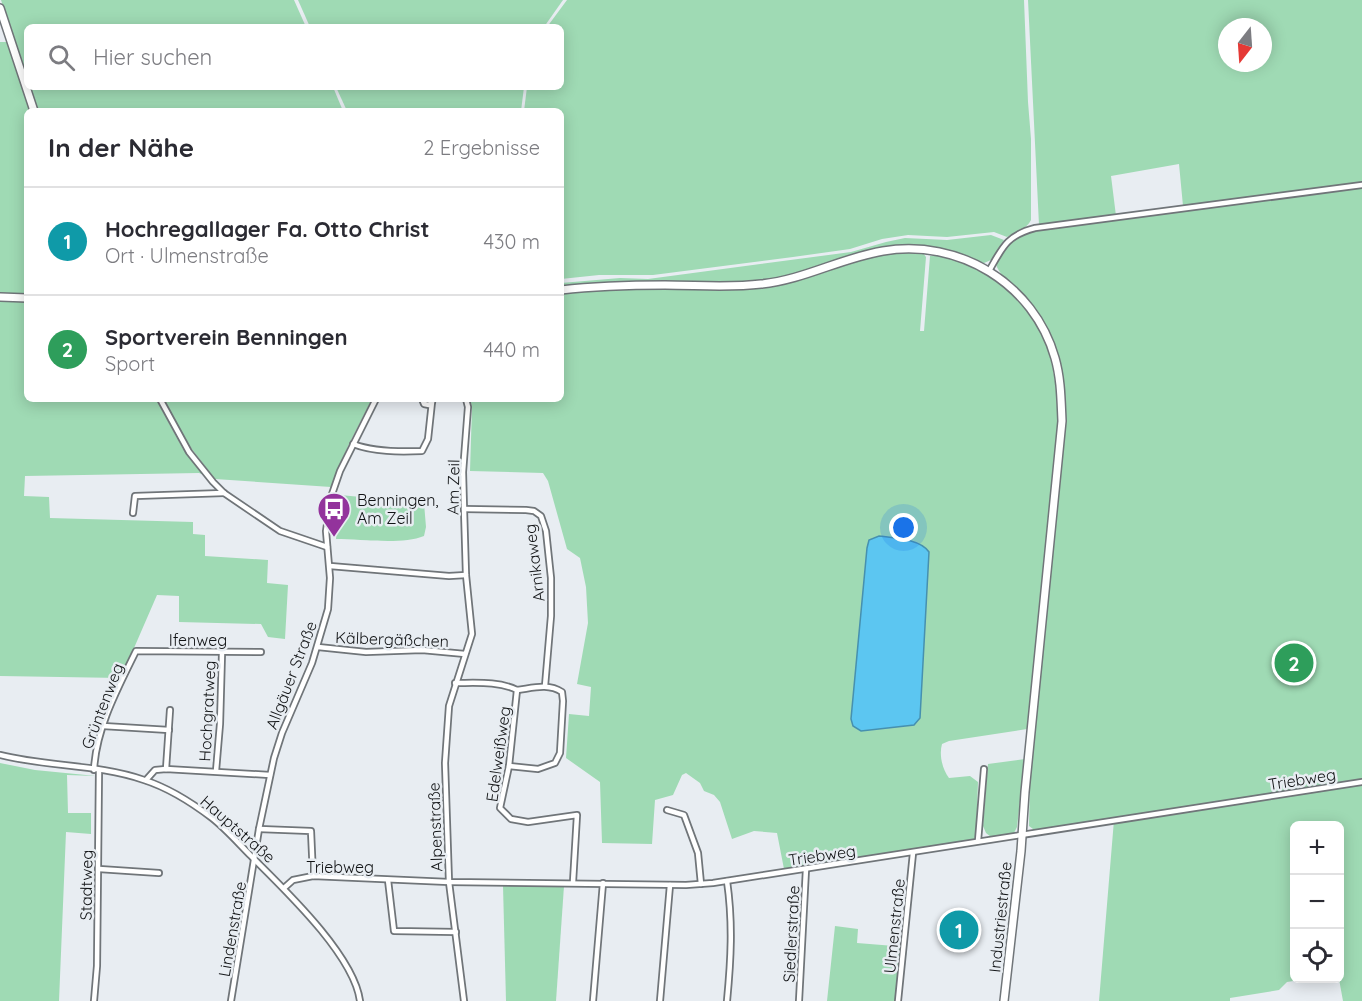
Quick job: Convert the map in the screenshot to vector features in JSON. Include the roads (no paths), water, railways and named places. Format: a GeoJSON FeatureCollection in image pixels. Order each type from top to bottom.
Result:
{"type":"FeatureCollection","features":[{"type":"Feature","properties":{"kind":"street"},"geometry":{"type":"LineString","coordinates":[[0,8],[24,81]]}},
{"type":"Feature","properties":{"kind":"street"},"geometry":{"type":"LineString","coordinates":[[27,90],[33,108]]}},
{"type":"Feature","properties":{"kind":"street"},"geometry":{"type":"LineString","coordinates":[[989,271],[1007,241],[1014,235],[1035,228],[1362,185]]}},
{"type":"Feature","properties":{"kind":"street","name":"Industriestraße"},"geometry":{"type":"LineString","coordinates":[[564,290],[607,286],[734,286],[770,283],[792,279],[863,255],[897,249],[941,251],[989,271],[1014,289],[1040,322],[1055,357],[1061,394],[1062,421],[1004,1001]]}},
{"type":"Feature","properties":{"kind":"street"},"geometry":{"type":"LineString","coordinates":[[0,297],[24,298]]}},
{"type":"Feature","properties":{"kind":"street"},"geometry":{"type":"LineString","coordinates":[[162,402],[189,452],[224,493],[280,531],[327,547]]}},
{"type":"Feature","properties":{"kind":"street","name":"Allgäuer Straße"},"geometry":{"type":"LineString","coordinates":[[255,860],[259,829],[279,740],[318,647],[330,599],[327,522],[331,497],[352,444],[374,402]]}},
{"type":"Feature","properties":{"kind":"street"},"geometry":{"type":"LineString","coordinates":[[352,444],[397,452],[422,452],[428,439],[433,402]]}},
{"type":"Feature","properties":{"kind":"street","name":"Am Zeil"},"geometry":{"type":"LineString","coordinates":[[465,654],[472,634],[466,575],[463,472],[468,407],[466,402]]}},
{"type":"Feature","properties":{"kind":"street"},"geometry":{"type":"LineString","coordinates":[[133,513],[135,496],[224,493]]}},
{"type":"Feature","properties":{"kind":"street","name":"Arnikaweg"},"geometry":{"type":"LineString","coordinates":[[464,509],[526,510],[534,511],[541,516],[546,531],[551,578],[551,616],[545,686]]}},
{"type":"Feature","properties":{"kind":"street"},"geometry":{"type":"LineString","coordinates":[[330,566],[449,576],[466,575]]}},
{"type":"Feature","properties":{"kind":"street","name":"Kälbergäßchen"},"geometry":{"type":"LineString","coordinates":[[318,647],[366,652],[422,650],[465,654]]}},
{"type":"Feature","properties":{"kind":"street","name":"Ifenweg"},"geometry":{"type":"LineString","coordinates":[[136,651],[261,652]]}},
{"type":"Feature","properties":{"kind":"street","name":"Grüntenweg"},"geometry":{"type":"LineString","coordinates":[[96,770],[94,755],[136,651]]}},
{"type":"Feature","properties":{"kind":"street","name":"Hochgratweg"},"geometry":{"type":"LineString","coordinates":[[216,771],[222,653]]}},
{"type":"Feature","properties":{"kind":"street","name":"Alpenstraße"},"geometry":{"type":"LineString","coordinates":[[464,1001],[448,882],[445,763],[449,706],[465,654]]}},
{"type":"Feature","properties":{"kind":"street","name":"Edelweißweg"},"geometry":{"type":"LineString","coordinates":[[455,683],[499,684],[518,690],[509,766],[500,808],[511,819],[528,822],[577,815],[573,882]]}},
{"type":"Feature","properties":{"kind":"street"},"geometry":{"type":"LineString","coordinates":[[509,766],[538,769],[555,763],[560,753],[562,692],[545,686],[518,690]]}},
{"type":"Feature","properties":{"kind":"street"},"geometry":{"type":"LineString","coordinates":[[166,769],[170,710]]}},
{"type":"Feature","properties":{"kind":"street"},"geometry":{"type":"LineString","coordinates":[[104,726],[168,730]]}},
{"type":"Feature","properties":{"kind":"street","name":"Hauptstraße"},"geometry":{"type":"LineString","coordinates":[[0,755],[124,774],[146,780],[179,796],[213,819],[284,888],[327,937],[356,984],[360,1001]]}},
{"type":"Feature","properties":{"kind":"street"},"geometry":{"type":"LineString","coordinates":[[146,780],[154,770],[166,769],[270,775]]}},
{"type":"Feature","properties":{"kind":"street"},"geometry":{"type":"LineString","coordinates":[[978,842],[984,769]]}},
{"type":"Feature","properties":{"kind":"street","name":"Stadtweg"},"geometry":{"type":"LineString","coordinates":[[94,1001],[99,868],[96,770]]}},
{"type":"Feature","properties":{"kind":"street","name":"Triebweg"},"geometry":{"type":"LineString","coordinates":[[284,888],[293,880],[313,876],[448,882],[701,884],[1362,782]]}},
{"type":"Feature","properties":{"kind":"street"},"geometry":{"type":"LineString","coordinates":[[667,810],[684,815],[698,853],[701,884]]}},
{"type":"Feature","properties":{"kind":"street"},"geometry":{"type":"LineString","coordinates":[[259,829],[311,831],[313,876]]}},
{"type":"Feature","properties":{"kind":"street","name":"Ulmenstraße"},"geometry":{"type":"LineString","coordinates":[[898,1001],[913,853]]}},
{"type":"Feature","properties":{"kind":"street","name":"Lindenstraße"},"geometry":{"type":"LineString","coordinates":[[231,1001],[255,860]]}},
{"type":"Feature","properties":{"kind":"street"},"geometry":{"type":"LineString","coordinates":[[99,868],[159,873]]}},
{"type":"Feature","properties":{"kind":"street","name":"Siedlerstraße"},"geometry":{"type":"LineString","coordinates":[[799,1001],[806,869]]}},
{"type":"Feature","properties":{"kind":"street"},"geometry":{"type":"LineString","coordinates":[[388,880],[394,931],[456,932]]}},
{"type":"Feature","properties":{"kind":"street"},"geometry":{"type":"LineString","coordinates":[[727,881],[732,943],[727,1001]]}},
{"type":"Feature","properties":{"kind":"street"},"geometry":{"type":"LineString","coordinates":[[593,1001],[603,883]]}},
{"type":"Feature","properties":{"kind":"street"},"geometry":{"type":"LineString","coordinates":[[660,1001],[670,885]]}},
{"type":"Feature","properties":{"kind":"water"},"geometry":{"type":"Polygon","coordinates":[[[879,536],[920,544],[929,552],[920,718],[914,725],[861,731],[853,726],[851,719],[867,548],[869,540],[879,536]]]}},
{"type":"Feature","properties":{"kind":"place","name":"Benningen, Am Zeil"},"geometry":{"type":"Point","coordinates":[334,538]}},
{"type":"Feature","properties":{"kind":"place","name":"Sportverein Benningen"},"geometry":{"type":"Point","coordinates":[1294,663]}},
{"type":"Feature","properties":{"kind":"place","name":"Hochregallager Fa. Otto Christ"},"geometry":{"type":"Point","coordinates":[959,930]}}]}
